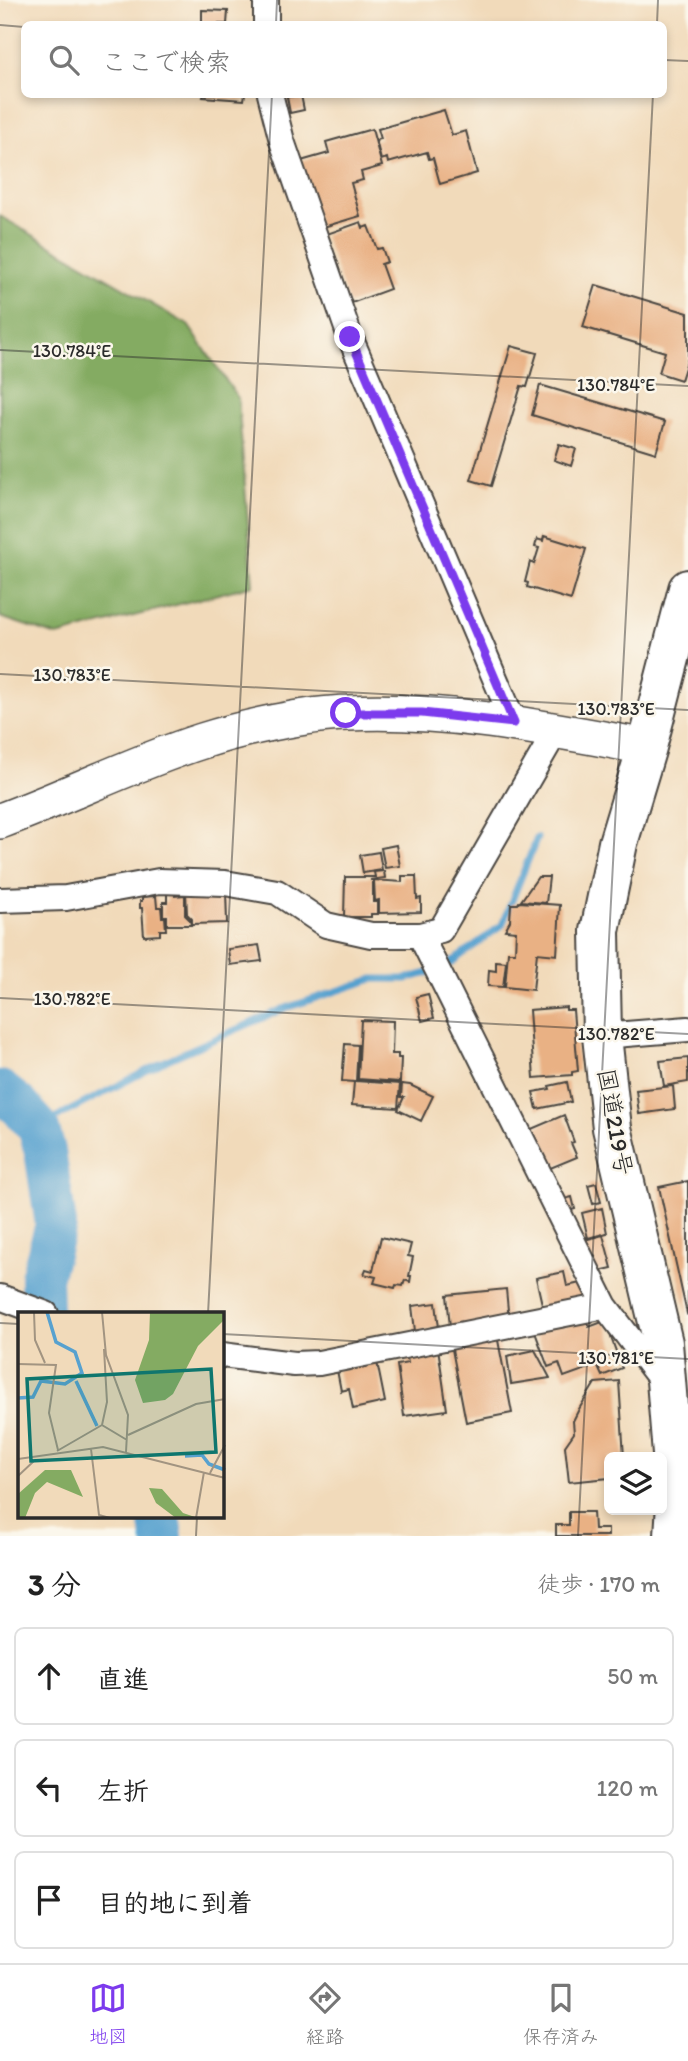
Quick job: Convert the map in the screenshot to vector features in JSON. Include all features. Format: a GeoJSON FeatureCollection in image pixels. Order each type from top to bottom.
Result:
{"type":"FeatureCollection","features":[{"type":"Feature","properties":{"kind":"highway","name":"国道219号"},"geometry":{"type":"LineString","coordinates":[[679,1515],[663,1343],[612,1128],[602,1036],[600,931],[618,843],[647,747],[688,589]]}},
{"type":"Feature","properties":{"kind":"street"},"geometry":{"type":"LineString","coordinates":[[265,0],[266,21]]}},
{"type":"Feature","properties":{"kind":"street"},"geometry":{"type":"LineString","coordinates":[[271,98],[286,152],[350,337],[514,723]]}},
{"type":"Feature","properties":{"kind":"street"},"geometry":{"type":"LineString","coordinates":[[0,821],[203,740],[274,723],[346,713],[422,713],[514,723],[647,747]]}},
{"type":"Feature","properties":{"kind":"street"},"geometry":{"type":"LineString","coordinates":[[0,900],[66,898],[159,881],[225,883],[277,892],[326,925],[371,935],[420,935],[441,930],[556,731]]}},
{"type":"Feature","properties":{"kind":"street"},"geometry":{"type":"LineString","coordinates":[[420,935],[605,1306],[667,1387]]}},
{"type":"Feature","properties":{"kind":"street"},"geometry":{"type":"LineString","coordinates":[[602,1036],[688,1029]]}},
{"type":"Feature","properties":{"kind":"street"},"geometry":{"type":"LineString","coordinates":[[0,1297],[41,1312]]}},
{"type":"Feature","properties":{"kind":"street"},"geometry":{"type":"LineString","coordinates":[[224,1355],[294,1364],[319,1363],[605,1306]]}},
{"type":"Feature","properties":{"kind":"green space"},"geometry":{"type":"Polygon","coordinates":[[[0,216],[188,325],[238,398],[253,585],[57,636],[0,617],[0,216]]]}},
{"type":"Feature","properties":{"kind":"building"},"geometry":{"type":"Polygon","coordinates":[[[202,10],[228,11],[227,21],[202,21],[202,10]]]}},
{"type":"Feature","properties":{"kind":"building"},"geometry":{"type":"Polygon","coordinates":[[[287,98],[302,98],[304,110],[290,113],[287,98]]]}},
{"type":"Feature","properties":{"kind":"building"},"geometry":{"type":"Polygon","coordinates":[[[444,110],[452,135],[466,131],[477,173],[440,184],[433,158],[429,159],[427,152],[388,163],[387,158],[381,160],[376,140],[381,139],[378,129],[444,110]]]}},
{"type":"Feature","properties":{"kind":"building"},"geometry":{"type":"Polygon","coordinates":[[[372,129],[382,166],[361,172],[363,180],[351,183],[360,216],[320,228],[301,161],[329,153],[326,142],[372,129]]]}},
{"type":"Feature","properties":{"kind":"building"},"geometry":{"type":"Polygon","coordinates":[[[361,222],[363,228],[368,226],[377,249],[382,248],[387,262],[381,264],[390,289],[349,304],[324,235],[361,222]]]}},
{"type":"Feature","properties":{"kind":"building"},"geometry":{"type":"Polygon","coordinates":[[[596,285],[688,313],[688,358],[681,380],[659,373],[665,352],[583,327],[596,285]]]}},
{"type":"Feature","properties":{"kind":"building"},"geometry":{"type":"Polygon","coordinates":[[[511,346],[537,353],[527,387],[521,386],[491,486],[471,480],[511,346]]]}},
{"type":"Feature","properties":{"kind":"building"},"geometry":{"type":"Polygon","coordinates":[[[540,385],[665,422],[656,453],[532,415],[540,385]]]}},
{"type":"Feature","properties":{"kind":"building"},"geometry":{"type":"Polygon","coordinates":[[[559,444],[576,449],[571,466],[554,460],[559,444]]]}},
{"type":"Feature","properties":{"kind":"building"},"geometry":{"type":"Polygon","coordinates":[[[544,536],[586,549],[571,600],[527,587],[528,583],[525,582],[530,562],[534,564],[539,548],[535,547],[537,539],[543,541],[544,536]]]}},
{"type":"Feature","properties":{"kind":"building"},"geometry":{"type":"Polygon","coordinates":[[[396,845],[400,866],[385,868],[381,848],[396,845]]]}},
{"type":"Feature","properties":{"kind":"building"},"geometry":{"type":"Polygon","coordinates":[[[379,852],[382,870],[363,873],[360,855],[379,852]]]}},
{"type":"Feature","properties":{"kind":"building"},"geometry":{"type":"Polygon","coordinates":[[[384,871],[385,878],[370,880],[373,880],[373,902],[378,902],[378,914],[371,914],[371,917],[344,917],[345,877],[375,877],[374,872],[384,871]]]}},
{"type":"Feature","properties":{"kind":"building"},"geometry":{"type":"Polygon","coordinates":[[[402,876],[416,876],[417,899],[421,898],[421,912],[379,913],[379,900],[375,901],[374,880],[402,882],[402,876]]]}},
{"type":"Feature","properties":{"kind":"building"},"geometry":{"type":"Polygon","coordinates":[[[538,877],[549,877],[546,903],[521,901],[538,877]]]}},
{"type":"Feature","properties":{"kind":"building"},"geometry":{"type":"Polygon","coordinates":[[[167,891],[175,891],[175,896],[185,895],[185,915],[191,925],[167,925],[167,916],[163,916],[163,902],[167,902],[167,891]]]}},
{"type":"Feature","properties":{"kind":"building"},"geometry":{"type":"Polygon","coordinates":[[[226,891],[227,923],[192,924],[192,919],[187,914],[186,892],[226,891]]]}},
{"type":"Feature","properties":{"kind":"building"},"geometry":{"type":"Polygon","coordinates":[[[156,896],[157,907],[161,907],[162,917],[165,917],[166,930],[160,930],[160,935],[144,936],[140,901],[142,897],[156,896]]]}},
{"type":"Feature","properties":{"kind":"building"},"geometry":{"type":"Polygon","coordinates":[[[519,902],[560,905],[557,955],[537,953],[533,990],[505,987],[508,952],[515,952],[516,931],[505,930],[510,921],[511,904],[519,902]]]}},
{"type":"Feature","properties":{"kind":"building"},"geometry":{"type":"Polygon","coordinates":[[[259,945],[262,961],[230,965],[228,949],[259,945]]]}},
{"type":"Feature","properties":{"kind":"building"},"geometry":{"type":"Polygon","coordinates":[[[496,961],[506,962],[503,987],[488,986],[489,970],[496,971],[496,961]]]}},
{"type":"Feature","properties":{"kind":"building"},"geometry":{"type":"Polygon","coordinates":[[[428,994],[434,1018],[422,1021],[416,997],[428,994]]]}},
{"type":"Feature","properties":{"kind":"building"},"geometry":{"type":"Polygon","coordinates":[[[566,1007],[566,1010],[573,1010],[578,1071],[572,1072],[572,1075],[534,1078],[529,1010],[566,1007]]]}},
{"type":"Feature","properties":{"kind":"building"},"geometry":{"type":"Polygon","coordinates":[[[361,1020],[393,1021],[392,1054],[398,1054],[398,1058],[401,1058],[400,1082],[358,1079],[361,1020]]]}},
{"type":"Feature","properties":{"kind":"building"},"geometry":{"type":"Polygon","coordinates":[[[345,1044],[358,1045],[356,1081],[400,1084],[398,1108],[352,1105],[354,1082],[342,1081],[345,1044]]]}},
{"type":"Feature","properties":{"kind":"building"},"geometry":{"type":"Polygon","coordinates":[[[688,1058],[688,1082],[664,1086],[660,1061],[688,1058]]]}},
{"type":"Feature","properties":{"kind":"building"},"geometry":{"type":"Polygon","coordinates":[[[567,1082],[571,1102],[537,1109],[533,1092],[567,1082]]]}},
{"type":"Feature","properties":{"kind":"building"},"geometry":{"type":"Polygon","coordinates":[[[402,1084],[433,1096],[421,1121],[398,1110],[404,1097],[401,1097],[402,1084]]]}},
{"type":"Feature","properties":{"kind":"building"},"geometry":{"type":"Polygon","coordinates":[[[673,1086],[675,1109],[639,1114],[636,1090],[673,1086]]]}},
{"type":"Feature","properties":{"kind":"building"},"geometry":{"type":"Polygon","coordinates":[[[564,1115],[577,1157],[548,1169],[529,1130],[564,1115]]]}},
{"type":"Feature","properties":{"kind":"building"},"geometry":{"type":"Polygon","coordinates":[[[688,1181],[688,1313],[687,1314],[659,1187],[688,1181]]]}},
{"type":"Feature","properties":{"kind":"building"},"geometry":{"type":"Polygon","coordinates":[[[596,1183],[601,1202],[593,1204],[588,1185],[596,1183]]]}},
{"type":"Feature","properties":{"kind":"building"},"geometry":{"type":"Polygon","coordinates":[[[572,1197],[575,1209],[564,1212],[561,1200],[572,1197]]]}},
{"type":"Feature","properties":{"kind":"building"},"geometry":{"type":"Polygon","coordinates":[[[602,1208],[607,1233],[588,1238],[582,1213],[602,1208]]]}},
{"type":"Feature","properties":{"kind":"building"},"geometry":{"type":"Polygon","coordinates":[[[603,1235],[612,1268],[590,1273],[581,1238],[603,1235]]]}},
{"type":"Feature","properties":{"kind":"building"},"geometry":{"type":"Polygon","coordinates":[[[381,1237],[411,1244],[408,1256],[413,1257],[410,1282],[405,1280],[403,1286],[396,1285],[395,1288],[374,1283],[376,1277],[364,1274],[366,1269],[373,1271],[381,1237]]]}},
{"type":"Feature","properties":{"kind":"building"},"geometry":{"type":"Polygon","coordinates":[[[564,1272],[567,1286],[585,1282],[589,1302],[544,1313],[536,1278],[564,1272]]]}},
{"type":"Feature","properties":{"kind":"building"},"geometry":{"type":"Polygon","coordinates":[[[506,1289],[509,1321],[450,1327],[447,1295],[506,1289]]]}},
{"type":"Feature","properties":{"kind":"building"},"geometry":{"type":"Polygon","coordinates":[[[436,1303],[439,1328],[415,1331],[412,1306],[436,1303]]]}},
{"type":"Feature","properties":{"kind":"building"},"geometry":{"type":"Polygon","coordinates":[[[586,1319],[589,1327],[605,1321],[622,1368],[602,1376],[597,1365],[564,1377],[559,1363],[548,1367],[535,1332],[561,1322],[563,1327],[586,1319]]]}},
{"type":"Feature","properties":{"kind":"building"},"geometry":{"type":"Polygon","coordinates":[[[497,1335],[512,1413],[466,1422],[451,1344],[497,1335]]]}},
{"type":"Feature","properties":{"kind":"building"},"geometry":{"type":"Polygon","coordinates":[[[438,1348],[447,1410],[404,1416],[397,1365],[408,1363],[406,1353],[438,1348]]]}},
{"type":"Feature","properties":{"kind":"building"},"geometry":{"type":"Polygon","coordinates":[[[535,1350],[550,1378],[511,1384],[507,1356],[535,1350]]]}},
{"type":"Feature","properties":{"kind":"building"},"geometry":{"type":"Polygon","coordinates":[[[377,1362],[385,1402],[353,1409],[349,1389],[341,1391],[337,1370],[377,1362]]]}},
{"type":"Feature","properties":{"kind":"building"},"geometry":{"type":"Polygon","coordinates":[[[619,1381],[624,1452],[604,1452],[604,1478],[569,1482],[565,1446],[574,1433],[573,1421],[595,1383],[619,1381]]]}},
{"type":"Feature","properties":{"kind":"building"},"geometry":{"type":"Polygon","coordinates":[[[569,1512],[593,1512],[594,1529],[608,1529],[608,1536],[556,1536],[556,1525],[569,1525],[569,1512]]]}},
{"type":"Feature","properties":{"kind":"waterway"},"geometry":{"type":"LineString","coordinates":[[444,968],[502,925],[537,838]]}},
{"type":"Feature","properties":{"kind":"waterway"},"geometry":{"type":"LineString","coordinates":[[38,1127],[167,1060],[283,1009],[373,979],[406,979],[428,973]]}},
{"type":"Feature","properties":{"kind":"waterway"},"geometry":{"type":"LineString","coordinates":[[0,1091],[19,1106],[38,1127],[45,1151],[56,1225],[41,1278],[42,1308],[39,1312]]}},
{"type":"Feature","properties":{"kind":"waterway"},"geometry":{"type":"LineString","coordinates":[[159,1518],[162,1536]]}},
{"type":"Feature","properties":{"kind":"route"},"geometry":{"type":"LineString","coordinates":[[346,713],[422,713],[514,723],[350,337]]}}]}
